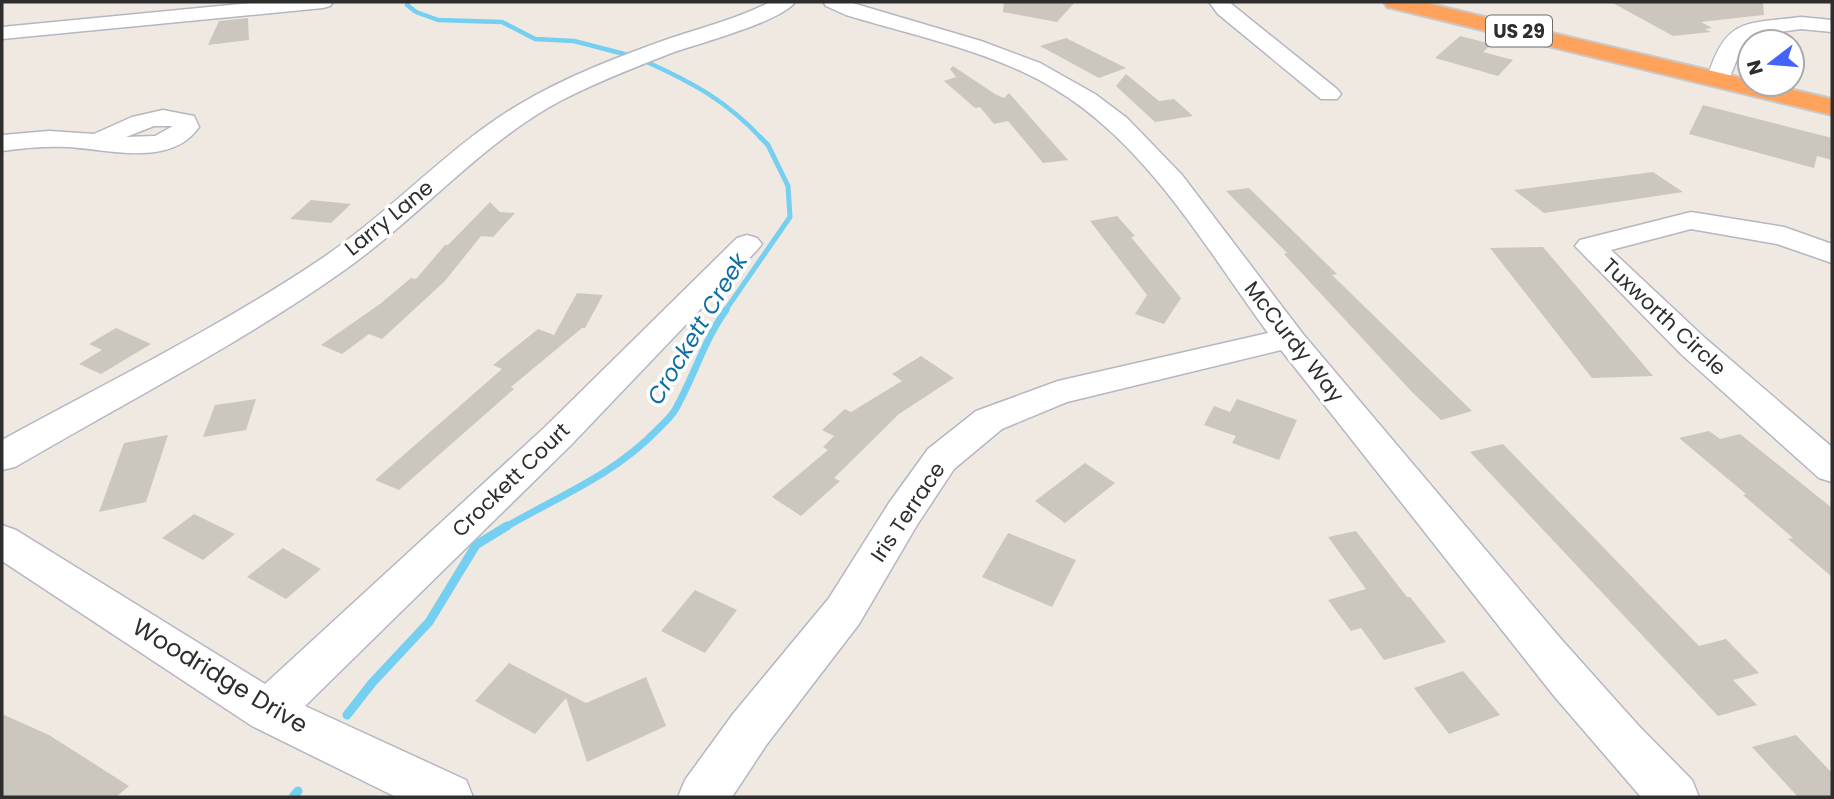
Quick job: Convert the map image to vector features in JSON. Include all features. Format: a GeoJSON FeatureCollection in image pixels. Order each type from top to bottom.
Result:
{"type":"FeatureCollection","features":[{"type":"Feature","properties":{"kind":"highway","name":"US 29"},"geometry":{"type":"LineString","coordinates":[[1395,2],[1832,107]]}},
{"type":"Feature","properties":{"kind":"street"},"geometry":{"type":"LineString","coordinates":[[2,33],[323,2]]}},
{"type":"Feature","properties":{"kind":"street","name":"Larry Lane"},"geometry":{"type":"LineString","coordinates":[[2,457],[290,291],[379,231],[447,170],[504,125],[554,95],[676,44],[744,22],[785,2]]}},
{"type":"Feature","properties":{"kind":"street","name":"McCurdy Way"},"geometry":{"type":"LineString","coordinates":[[833,2],[853,11],[989,48],[1044,73],[1087,99],[1116,122],[1159,165],[1289,338],[1535,641],[1643,766],[1674,797]]}},
{"type":"Feature","properties":{"kind":"street"},"geometry":{"type":"LineString","coordinates":[[1219,2],[1225,10],[1329,94]]}},
{"type":"Feature","properties":{"kind":"street"},"geometry":{"type":"LineString","coordinates":[[1719,79],[1725,58],[1747,30],[1801,23],[1832,26]]}},
{"type":"Feature","properties":{"kind":"street"},"geometry":{"type":"LineString","coordinates":[[2,143],[40,139],[99,141]]}},
{"type":"Feature","properties":{"kind":"street","name":"Tuxworth Circle"},"geometry":{"type":"LineString","coordinates":[[1832,254],[1784,236],[1691,220],[1590,246],[1693,346],[1832,468]]}},
{"type":"Feature","properties":{"kind":"street","name":"Crockett Court"},"geometry":{"type":"LineString","coordinates":[[268,711],[558,436],[747,244]]}},
{"type":"Feature","properties":{"kind":"street","name":"Iris Terrace"},"geometry":{"type":"LineString","coordinates":[[703,797],[750,729],[844,611],[903,514],[941,459],[989,420],[1058,393],[1289,338]]}},
{"type":"Feature","properties":{"kind":"street","name":"Woodridge Drive"},"geometry":{"type":"LineString","coordinates":[[2,541],[268,711],[448,797]]}},
{"type":"Feature","properties":{"kind":"building"},"geometry":{"type":"Polygon","coordinates":[[[1004,2],[1075,2],[1057,22],[1003,12],[1004,2]]]}},
{"type":"Feature","properties":{"kind":"building"},"geometry":{"type":"Polygon","coordinates":[[[1611,2],[1763,2],[1764,15],[1701,22],[1712,28],[1705,29],[1711,32],[1673,36],[1611,2]]]}},
{"type":"Feature","properties":{"kind":"building"},"geometry":{"type":"Polygon","coordinates":[[[248,18],[249,40],[208,45],[219,21],[248,18]]]}},
{"type":"Feature","properties":{"kind":"building"},"geometry":{"type":"Polygon","coordinates":[[[1460,36],[1492,44],[1483,52],[1513,60],[1498,76],[1435,58],[1460,36]]]}},
{"type":"Feature","properties":{"kind":"building"},"geometry":{"type":"Polygon","coordinates":[[[1066,38],[1126,68],[1099,78],[1040,46],[1066,38]]]}},
{"type":"Feature","properties":{"kind":"building"},"geometry":{"type":"Polygon","coordinates":[[[953,66],[995,94],[1004,98],[1009,93],[1068,160],[1043,163],[1008,121],[994,124],[980,107],[975,108],[944,81],[956,77],[950,69],[953,66]]]}},
{"type":"Feature","properties":{"kind":"building"},"geometry":{"type":"Polygon","coordinates":[[[1126,74],[1159,101],[1174,99],[1193,116],[1155,122],[1116,86],[1126,74]]]}},
{"type":"Feature","properties":{"kind":"building"},"geometry":{"type":"Polygon","coordinates":[[[1703,105],[1832,138],[1832,160],[1817,156],[1814,168],[1689,134],[1703,105]]]}},
{"type":"Feature","properties":{"kind":"building"},"geometry":{"type":"Polygon","coordinates":[[[1653,172],[1683,192],[1544,213],[1514,190],[1653,172]]]}},
{"type":"Feature","properties":{"kind":"building"},"geometry":{"type":"Polygon","coordinates":[[[1249,188],[1337,274],[1332,275],[1472,411],[1441,420],[1412,392],[1284,254],[1287,253],[1226,191],[1249,188]]]}},
{"type":"Feature","properties":{"kind":"building"},"geometry":{"type":"Polygon","coordinates":[[[311,200],[351,204],[331,223],[290,219],[311,200]]]}},
{"type":"Feature","properties":{"kind":"building"},"geometry":{"type":"Polygon","coordinates":[[[490,202],[500,212],[515,213],[493,237],[481,236],[445,281],[382,339],[369,334],[342,354],[321,345],[380,304],[411,278],[416,279],[445,245],[490,202]]]}},
{"type":"Feature","properties":{"kind":"building"},"geometry":{"type":"Polygon","coordinates":[[[1117,216],[1181,298],[1164,324],[1135,314],[1147,295],[1090,221],[1117,216]]]}},
{"type":"Feature","properties":{"kind":"building"},"geometry":{"type":"Polygon","coordinates":[[[1543,247],[1653,376],[1592,378],[1490,248],[1543,247]]]}},
{"type":"Feature","properties":{"kind":"building"},"geometry":{"type":"Polygon","coordinates":[[[577,293],[603,295],[585,328],[511,387],[514,389],[399,490],[375,480],[502,369],[493,365],[538,329],[554,335],[577,293]]]}},
{"type":"Feature","properties":{"kind":"building"},"geometry":{"type":"Polygon","coordinates":[[[116,328],[151,344],[101,374],[79,364],[102,350],[89,344],[116,328]]]}},
{"type":"Feature","properties":{"kind":"building"},"geometry":{"type":"Polygon","coordinates":[[[921,356],[954,378],[899,414],[834,478],[840,481],[801,516],[772,497],[828,450],[823,447],[834,436],[822,430],[845,409],[851,412],[902,381],[892,374],[921,356]]]}},
{"type":"Feature","properties":{"kind":"building"},"geometry":{"type":"Polygon","coordinates":[[[256,399],[246,430],[203,437],[215,405],[256,399]]]}},
{"type":"Feature","properties":{"kind":"building"},"geometry":{"type":"Polygon","coordinates":[[[1237,399],[1297,420],[1279,460],[1232,443],[1236,436],[1204,425],[1214,406],[1230,412],[1237,399]]]}},
{"type":"Feature","properties":{"kind":"building"},"geometry":{"type":"Polygon","coordinates":[[[1709,431],[1720,439],[1740,434],[1832,508],[1832,577],[1788,539],[1793,538],[1743,495],[1746,494],[1679,438],[1709,431]]]}},
{"type":"Feature","properties":{"kind":"building"},"geometry":{"type":"Polygon","coordinates":[[[168,435],[146,502],[99,512],[124,443],[168,435]]]}},
{"type":"Feature","properties":{"kind":"building"},"geometry":{"type":"Polygon","coordinates":[[[1503,444],[1699,646],[1726,639],[1759,673],[1733,680],[1757,705],[1718,716],[1470,452],[1503,444]]]}},
{"type":"Feature","properties":{"kind":"building"},"geometry":{"type":"Polygon","coordinates":[[[1085,463],[1115,483],[1065,523],[1035,501],[1085,463]]]}},
{"type":"Feature","properties":{"kind":"building"},"geometry":{"type":"Polygon","coordinates":[[[194,514],[235,534],[203,560],[162,538],[194,514]]]}},
{"type":"Feature","properties":{"kind":"building"},"geometry":{"type":"Polygon","coordinates":[[[1356,531],[1446,642],[1384,660],[1361,628],[1351,631],[1328,600],[1366,589],[1328,537],[1356,531]]]}},
{"type":"Feature","properties":{"kind":"building"},"geometry":{"type":"Polygon","coordinates":[[[1008,533],[1076,560],[1052,607],[982,577],[1008,533]]]}},
{"type":"Feature","properties":{"kind":"building"},"geometry":{"type":"Polygon","coordinates":[[[283,548],[321,569],[286,599],[247,577],[283,548]]]}},
{"type":"Feature","properties":{"kind":"building"},"geometry":{"type":"Polygon","coordinates":[[[695,590],[737,610],[705,653],[661,631],[695,590]]]}},
{"type":"Feature","properties":{"kind":"building"},"geometry":{"type":"Polygon","coordinates":[[[509,663],[586,703],[646,677],[666,726],[587,762],[566,698],[535,734],[475,701],[509,663]]]}},
{"type":"Feature","properties":{"kind":"building"},"geometry":{"type":"Polygon","coordinates":[[[1463,671],[1500,715],[1449,734],[1414,688],[1463,671]]]}},
{"type":"Feature","properties":{"kind":"building"},"geometry":{"type":"Polygon","coordinates":[[[2,714],[49,735],[129,786],[116,797],[2,797],[2,714]]]}},
{"type":"Feature","properties":{"kind":"building"},"geometry":{"type":"Polygon","coordinates":[[[1796,735],[1832,773],[1832,797],[1798,797],[1752,747],[1796,735]]]}},
{"type":"Feature","properties":{"kind":"waterway"},"geometry":{"type":"LineString","coordinates":[[408,2],[407,5],[416,12],[438,20],[502,22],[535,39],[574,41],[632,56]]}},
{"type":"Feature","properties":{"kind":"waterway","name":"Crockett Creek"},"geometry":{"type":"LineString","coordinates":[[647,62],[709,94],[736,114],[768,145],[788,186],[790,217],[725,311]]}},
{"type":"Feature","properties":{"kind":"waterway","name":"Crockett Creek"},"geometry":{"type":"LineString","coordinates":[[504,528],[604,473],[640,446],[664,423],[675,410],[711,334],[726,310]]}},
{"type":"Feature","properties":{"kind":"waterway","name":"Crockett Creek"},"geometry":{"type":"LineString","coordinates":[[347,715],[372,683],[429,622],[476,545],[507,526]]}},
{"type":"Feature","properties":{"kind":"waterway","name":"Crockett Creek"},"geometry":{"type":"LineString","coordinates":[[293,797],[298,791]]}}]}
